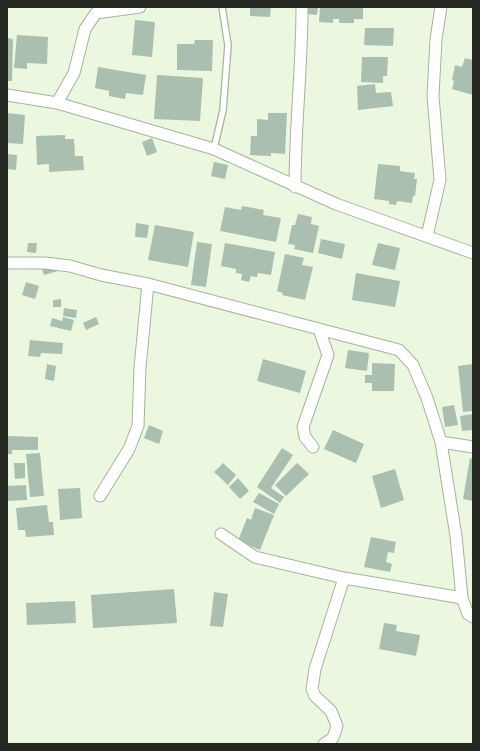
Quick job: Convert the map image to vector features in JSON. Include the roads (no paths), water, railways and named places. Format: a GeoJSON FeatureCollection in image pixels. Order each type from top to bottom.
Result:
{"type":"FeatureCollection","features":[{"type":"Feature","properties":{"kind":"street"},"geometry":{"type":"LineString","coordinates":[[57,103],[74,72],[85,29],[96,13],[140,7]]}},
{"type":"Feature","properties":{"kind":"street"},"geometry":{"type":"LineString","coordinates":[[295,187],[295,134],[299,108],[302,7]]}},
{"type":"Feature","properties":{"kind":"street"},"geometry":{"type":"LineString","coordinates":[[427,236],[440,180],[433,96],[436,39],[441,7]]}},
{"type":"Feature","properties":{"kind":"street"},"geometry":{"type":"LineString","coordinates":[[7,95],[57,103],[214,148],[295,187],[336,204],[473,253]]}},
{"type":"Feature","properties":{"kind":"street"},"geometry":{"type":"LineString","coordinates":[[7,263],[45,263],[70,266],[101,275],[148,284],[256,314],[399,350],[413,365],[427,398],[441,442],[456,536],[462,598],[468,614],[473,617]]}},
{"type":"Feature","properties":{"kind":"street"},"geometry":{"type":"LineString","coordinates":[[100,496],[128,449],[138,426],[140,367],[148,284]]}},
{"type":"Feature","properties":{"kind":"street"},"geometry":{"type":"LineString","coordinates":[[313,447],[305,437],[302,427],[328,355],[319,329]]}},
{"type":"Feature","properties":{"kind":"street"},"geometry":{"type":"LineString","coordinates":[[441,442],[473,447]]}},
{"type":"Feature","properties":{"kind":"street"},"geometry":{"type":"LineString","coordinates":[[221,534],[255,557],[344,578],[462,598]]}},
{"type":"Feature","properties":{"kind":"street"},"geometry":{"type":"LineString","coordinates":[[324,744],[333,738],[337,726],[331,712],[315,696],[312,689],[315,669],[344,578]]}},
{"type":"Feature","properties":{"kind":"lane"},"geometry":{"type":"LineString","coordinates":[[214,148],[223,110],[228,44],[222,7]]}}]}
